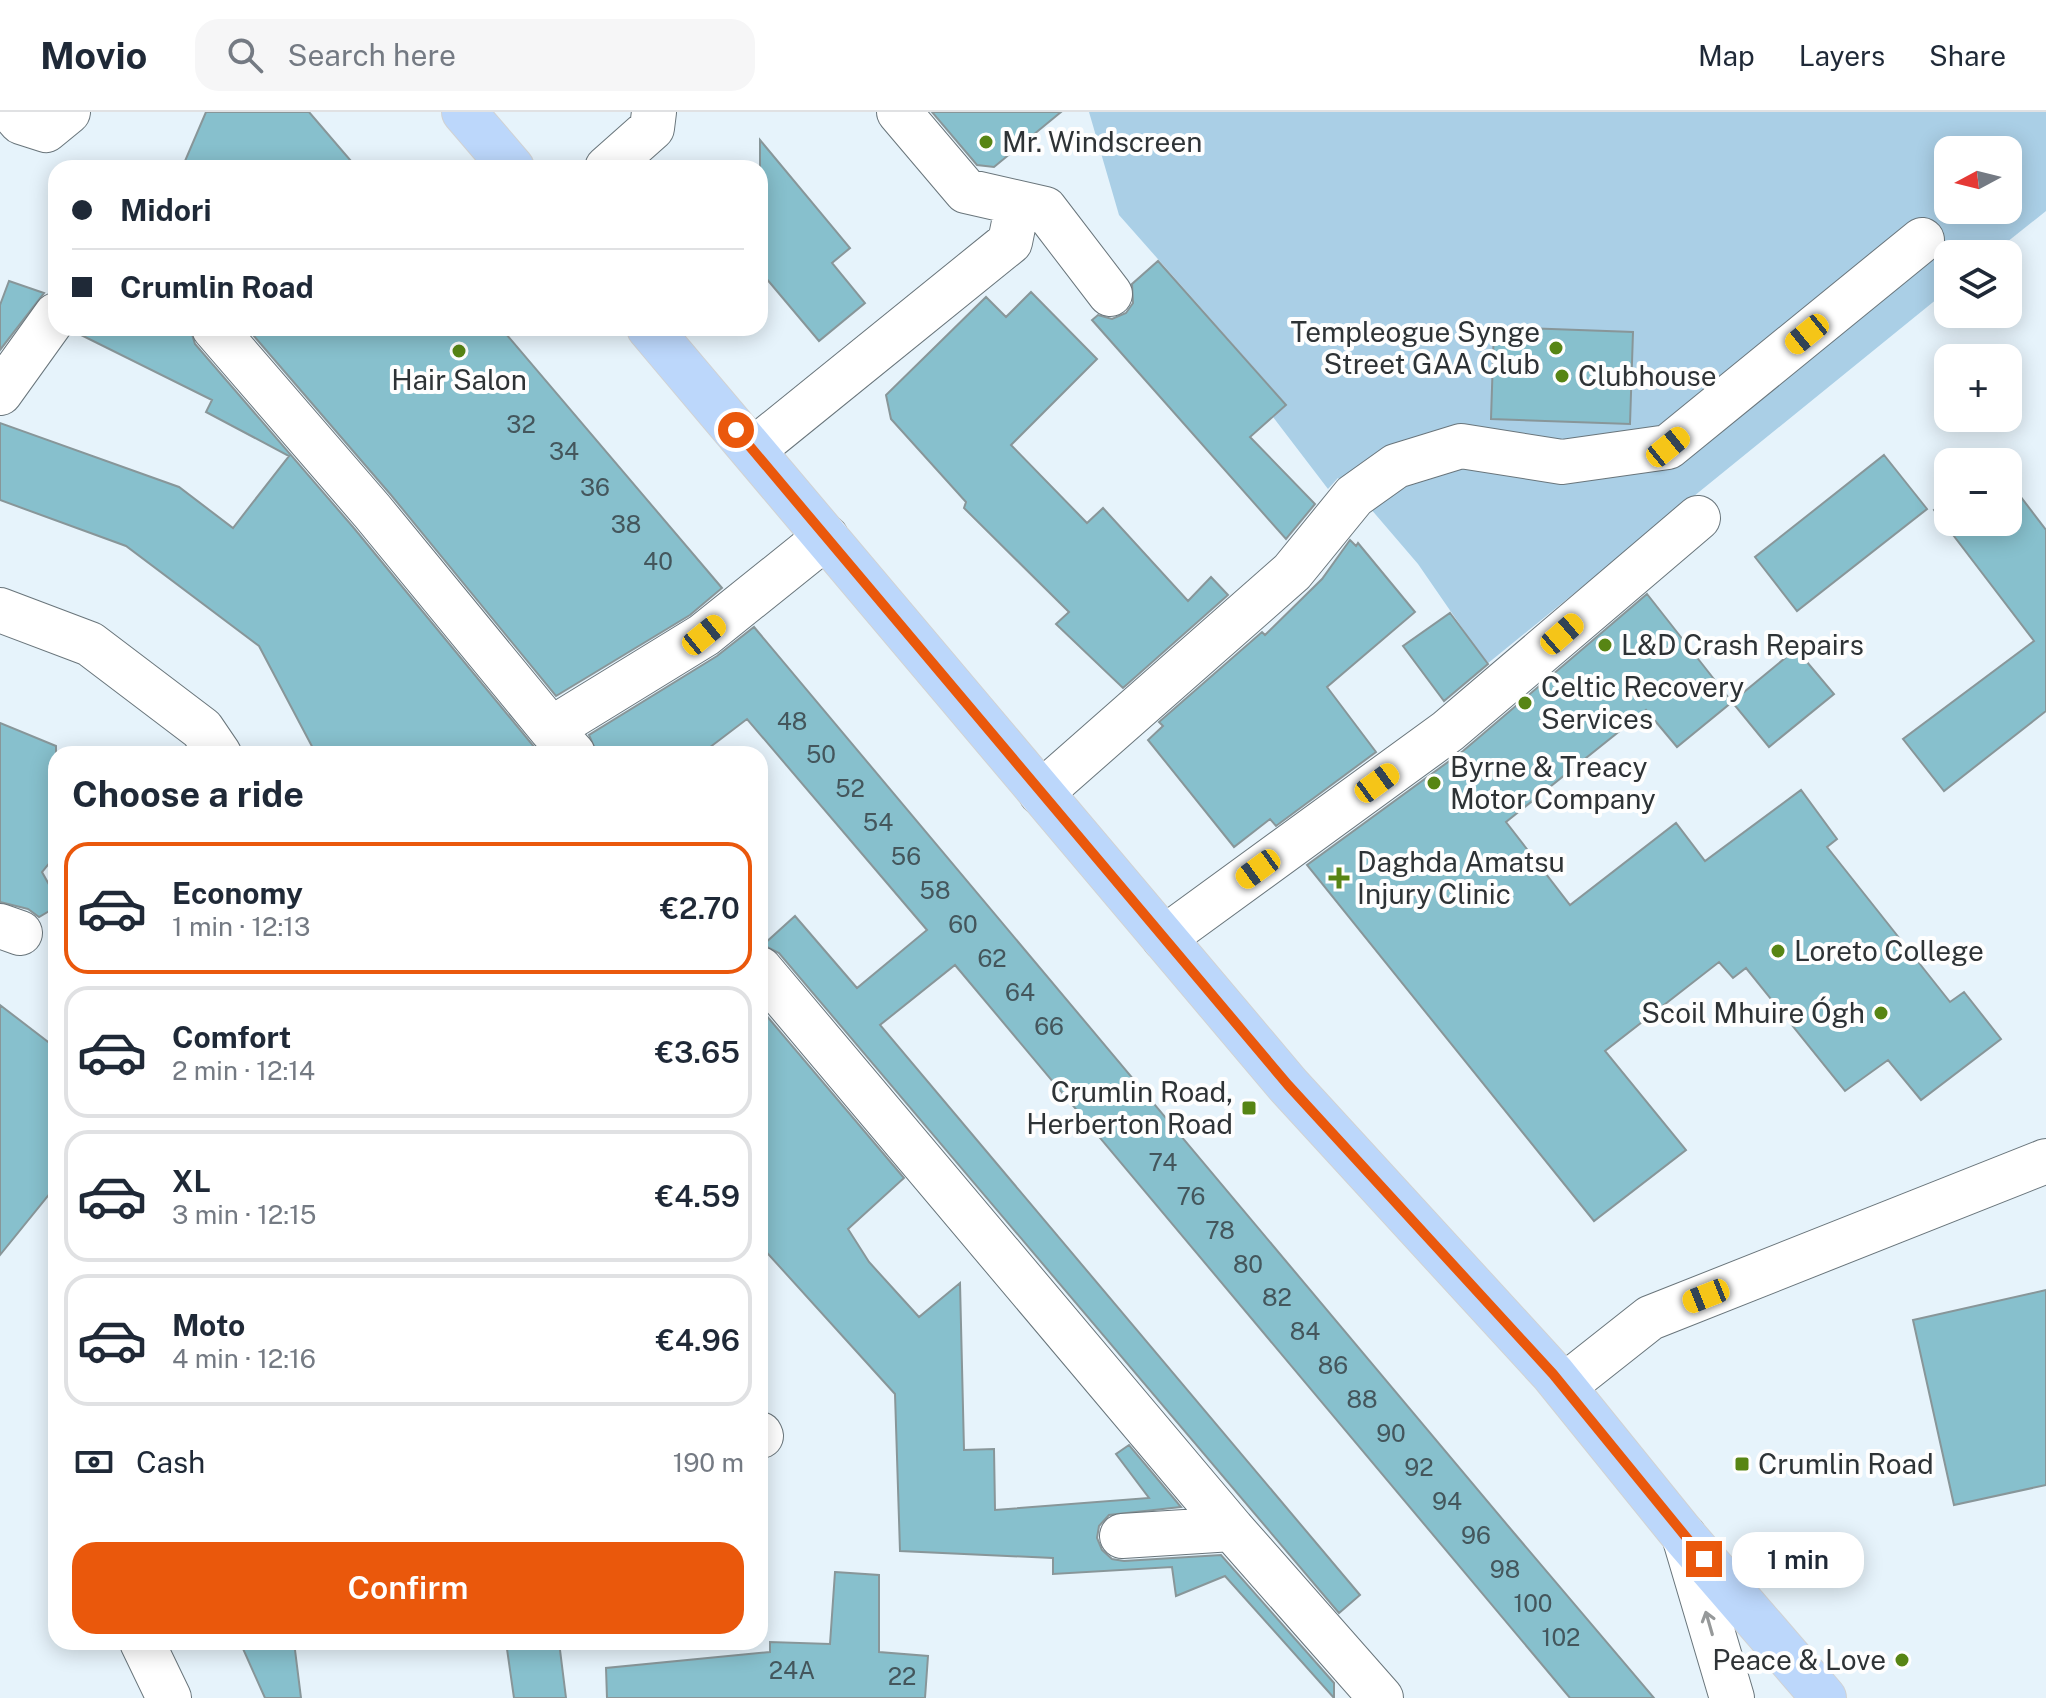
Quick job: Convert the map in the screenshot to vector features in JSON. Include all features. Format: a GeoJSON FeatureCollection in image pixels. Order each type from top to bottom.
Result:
{"type":"FeatureCollection","features":[{"type":"Feature","properties":{"kind":"main road"},"geometry":{"type":"LineString","coordinates":[[464,112],[505,160]]}},
{"type":"Feature","properties":{"kind":"main road"},"geometry":{"type":"LineString","coordinates":[[656,336],[1288,1085],[1564,1386],[1684,1536],[1824,1698]]}},
{"type":"Feature","properties":{"kind":"street"},"geometry":{"type":"LineString","coordinates":[[12,112],[21,122],[46,130],[68,112]]}},
{"type":"Feature","properties":{"kind":"street"},"geometry":{"type":"LineString","coordinates":[[616,160],[652,128],[654,112]]}},
{"type":"Feature","properties":{"kind":"street"},"geometry":{"type":"LineString","coordinates":[[899,112],[966,191],[1045,209],[1110,294]]}},
{"type":"Feature","properties":{"kind":"street"},"geometry":{"type":"LineString","coordinates":[[753,450],[1010,242],[1018,203]]}},
{"type":"Feature","properties":{"kind":"street"},"geometry":{"type":"LineString","coordinates":[[1041,793],[1292,572],[1354,496],[1396,466],[1461,446],[1562,462],[1668,447],[1922,240]]}},
{"type":"Feature","properties":{"kind":"street"},"geometry":{"type":"LineString","coordinates":[[0,393],[48,326]]}},
{"type":"Feature","properties":{"kind":"street"},"geometry":{"type":"LineString","coordinates":[[221,336],[372,511],[562,742],[704,635],[826,537]]}},
{"type":"Feature","properties":{"kind":"street"},"geometry":{"type":"LineString","coordinates":[[1164,938],[1448,731],[1698,518]]}},
{"type":"Feature","properties":{"kind":"street"},"geometry":{"type":"LineString","coordinates":[[0,610],[90,644],[202,729],[214,746]]}},
{"type":"Feature","properties":{"kind":"street"},"geometry":{"type":"LineString","coordinates":[[768,978],[1232,1529],[1381,1698]]}},
{"type":"Feature","properties":{"kind":"street"},"geometry":{"type":"LineString","coordinates":[[1564,1386],[1650,1318],[2046,1161]]}},
{"type":"Feature","properties":{"kind":"street"},"geometry":{"type":"LineString","coordinates":[[1122,1536],[1232,1529]]}},
{"type":"Feature","properties":{"kind":"street"},"geometry":{"type":"LineString","coordinates":[[1684,1536],[1732,1698]]}},
{"type":"Feature","properties":{"kind":"street"},"geometry":{"type":"LineString","coordinates":[[146,1650],[169,1698]]}},
{"type":"Feature","properties":{"kind":"shaded area","name":"Templeogue Synge Street GAA Club"},"geometry":{"type":"Polygon","coordinates":[[[1089,112],[2046,112],[2046,211],[2010,240],[1934,240],[1934,301],[1487,664],[1418,564],[1370,508],[1366,510],[1338,478],[1328,489],[1273,417],[1286,404],[1119,215],[1089,112]]]}},
{"type":"Feature","properties":{"kind":"building"},"geometry":{"type":"Polygon","coordinates":[[[206,112],[309,112],[350,160],[185,160],[206,112]]]}},
{"type":"Feature","properties":{"kind":"building"},"geometry":{"type":"Polygon","coordinates":[[[932,112],[1061,112],[994,167],[977,165],[932,112]]]}},
{"type":"Feature","properties":{"kind":"building"},"geometry":{"type":"Polygon","coordinates":[[[760,140],[850,248],[832,263],[865,303],[819,341],[768,280],[768,160],[760,160],[760,140]]]}},
{"type":"Feature","properties":{"kind":"building"},"geometry":{"type":"Polygon","coordinates":[[[1158,261],[1286,405],[1250,437],[1315,504],[1286,539],[1092,320],[1098,315],[1112,319],[1126,313],[1133,303],[1132,284],[1158,261]]]}},
{"type":"Feature","properties":{"kind":"building"},"geometry":{"type":"Polygon","coordinates":[[[9,281],[44,293],[0,350],[0,305],[9,281]]]}},
{"type":"Feature","properties":{"kind":"building"},"geometry":{"type":"Polygon","coordinates":[[[1031,292],[1097,359],[1011,445],[1087,523],[1103,508],[1188,601],[1211,577],[1228,595],[1123,688],[1056,624],[1069,612],[964,508],[966,502],[891,419],[886,395],[986,297],[1006,317],[1031,292]]]}},
{"type":"Feature","properties":{"kind":"building","name":"Clubhouse"},"geometry":{"type":"Polygon","coordinates":[[[1494,327],[1633,332],[1630,424],[1491,419],[1494,327]]]}},
{"type":"Feature","properties":{"kind":"building"},"geometry":{"type":"Polygon","coordinates":[[[83,336],[192,336],[195,344],[353,527],[533,746],[312,746],[259,646],[126,546],[0,500],[0,423],[179,487],[233,528],[289,456],[206,412],[212,400],[83,336]]]}},
{"type":"Feature","properties":{"kind":"building"},"geometry":{"type":"Polygon","coordinates":[[[254,336],[508,336],[722,588],[690,615],[556,696],[391,495],[254,336]]]}},
{"type":"Feature","properties":{"kind":"building"},"geometry":{"type":"Polygon","coordinates":[[[1884,455],[1927,509],[1797,611],[1755,557],[1884,455]]]}},
{"type":"Feature","properties":{"kind":"building"},"geometry":{"type":"Polygon","coordinates":[[[2022,498],[2046,530],[2046,711],[1944,791],[1903,739],[2034,641],[1954,536],[2022,536],[2022,498]]]}},
{"type":"Feature","properties":{"kind":"building"},"geometry":{"type":"Polygon","coordinates":[[[1350,540],[1356,546],[1358,543],[1415,612],[1327,687],[1376,752],[1276,826],[1270,819],[1234,847],[1148,740],[1163,726],[1159,722],[1262,632],[1265,635],[1322,579],[1350,540]]]}},
{"type":"Feature","properties":{"kind":"building"},"geometry":{"type":"Polygon","coordinates":[[[1647,594],[1732,702],[1677,747],[1646,710],[1506,822],[1570,905],[1676,823],[1705,861],[1801,790],[1837,839],[1827,847],[1950,1002],[1964,992],[2001,1039],[1921,1100],[1888,1060],[1845,1091],[1746,968],[1733,978],[1719,962],[1605,1051],[1686,1150],[1594,1221],[1307,865],[1463,751],[1647,594]]]}},
{"type":"Feature","properties":{"kind":"building"},"geometry":{"type":"Polygon","coordinates":[[[1450,613],[1488,664],[1444,701],[1403,646],[1450,613]]]}},
{"type":"Feature","properties":{"kind":"building"},"geometry":{"type":"Polygon","coordinates":[[[754,627],[1654,1698],[1570,1698],[955,965],[880,1025],[1360,1595],[1339,1613],[779,953],[768,948],[768,940],[795,916],[857,988],[927,930],[747,719],[712,746],[594,746],[589,735],[717,656],[754,627]]]}},
{"type":"Feature","properties":{"kind":"building"},"geometry":{"type":"Polygon","coordinates":[[[1796,649],[1834,694],[1769,747],[1732,702],[1796,649]]]}},
{"type":"Feature","properties":{"kind":"building"},"geometry":{"type":"Polygon","coordinates":[[[0,723],[56,746],[48,746],[48,865],[42,872],[48,883],[48,912],[39,917],[28,909],[0,902],[0,723]]]}},
{"type":"Feature","properties":{"kind":"building"},"geometry":{"type":"Polygon","coordinates":[[[0,1005],[48,1042],[48,1196],[0,1255],[0,1005]]]}},
{"type":"Feature","properties":{"kind":"building"},"geometry":{"type":"Polygon","coordinates":[[[768,1017],[904,1178],[848,1229],[869,1262],[919,1317],[960,1283],[964,1450],[994,1449],[995,1510],[1149,1498],[1116,1454],[1129,1445],[1181,1507],[1109,1515],[1099,1526],[1097,1538],[1102,1550],[1112,1559],[1124,1561],[1221,1555],[1334,1683],[1334,1698],[1225,1576],[1176,1596],[1172,1567],[1053,1574],[1053,1558],[900,1551],[895,1394],[768,1254],[768,1017]]]}},
{"type":"Feature","properties":{"kind":"building"},"geometry":{"type":"Polygon","coordinates":[[[2046,1290],[2046,1485],[1954,1505],[1913,1320],[2046,1290]]]}},
{"type":"Feature","properties":{"kind":"building"},"geometry":{"type":"Polygon","coordinates":[[[835,1572],[879,1575],[879,1652],[928,1656],[925,1698],[607,1698],[606,1668],[770,1652],[770,1642],[830,1644],[835,1572]]]}},
{"type":"Feature","properties":{"kind":"building"},"geometry":{"type":"Polygon","coordinates":[[[244,1650],[295,1650],[301,1698],[265,1698],[244,1650]]]}},
{"type":"Feature","properties":{"kind":"building"},"geometry":{"type":"Polygon","coordinates":[[[507,1650],[560,1650],[566,1698],[514,1698],[507,1650]]]}},
{"type":"Feature","properties":{"kind":"place","name":"Mr. Windscreen"},"geometry":{"type":"Point","coordinates":[986,142]}},
{"type":"Feature","properties":{"kind":"place","name":"Templeogue Synge Street GAA Club"},"geometry":{"type":"Point","coordinates":[1556,348]}},
{"type":"Feature","properties":{"kind":"place","name":"Hair Salon"},"geometry":{"type":"Point","coordinates":[459,351]}},
{"type":"Feature","properties":{"kind":"place","name":"Clubhouse"},"geometry":{"type":"Point","coordinates":[1562,376]}},
{"type":"Feature","properties":{"kind":"place","name":"L&D Crash Repairs"},"geometry":{"type":"Point","coordinates":[1605,645]}},
{"type":"Feature","properties":{"kind":"place","name":"Celtic Recovery Services"},"geometry":{"type":"Point","coordinates":[1525,703]}},
{"type":"Feature","properties":{"kind":"place","name":"Byrne & Treacy Motor Company"},"geometry":{"type":"Point","coordinates":[1434,783]}},
{"type":"Feature","properties":{"kind":"place","name":"Daghda Amatsu Injury Clinic"},"geometry":{"type":"Point","coordinates":[1339,878]}},
{"type":"Feature","properties":{"kind":"place","name":"Loreto College"},"geometry":{"type":"Point","coordinates":[1778,951]}},
{"type":"Feature","properties":{"kind":"place","name":"Scoil Mhuire Ógh"},"geometry":{"type":"Point","coordinates":[1881,1013]}},
{"type":"Feature","properties":{"kind":"place","name":"Crumlin Road, Herberton Road"},"geometry":{"type":"Point","coordinates":[1249,1108]}},
{"type":"Feature","properties":{"kind":"place","name":"Crumlin Road"},"geometry":{"type":"Point","coordinates":[1742,1464]}},
{"type":"Feature","properties":{"kind":"place","name":"Peace & Love"},"geometry":{"type":"Point","coordinates":[1902,1660]}},
{"type":"Feature","properties":{"kind":"route"},"geometry":{"type":"LineString","coordinates":[[736,430],[1288,1085],[1534,1351],[1704,1559]]}}]}
